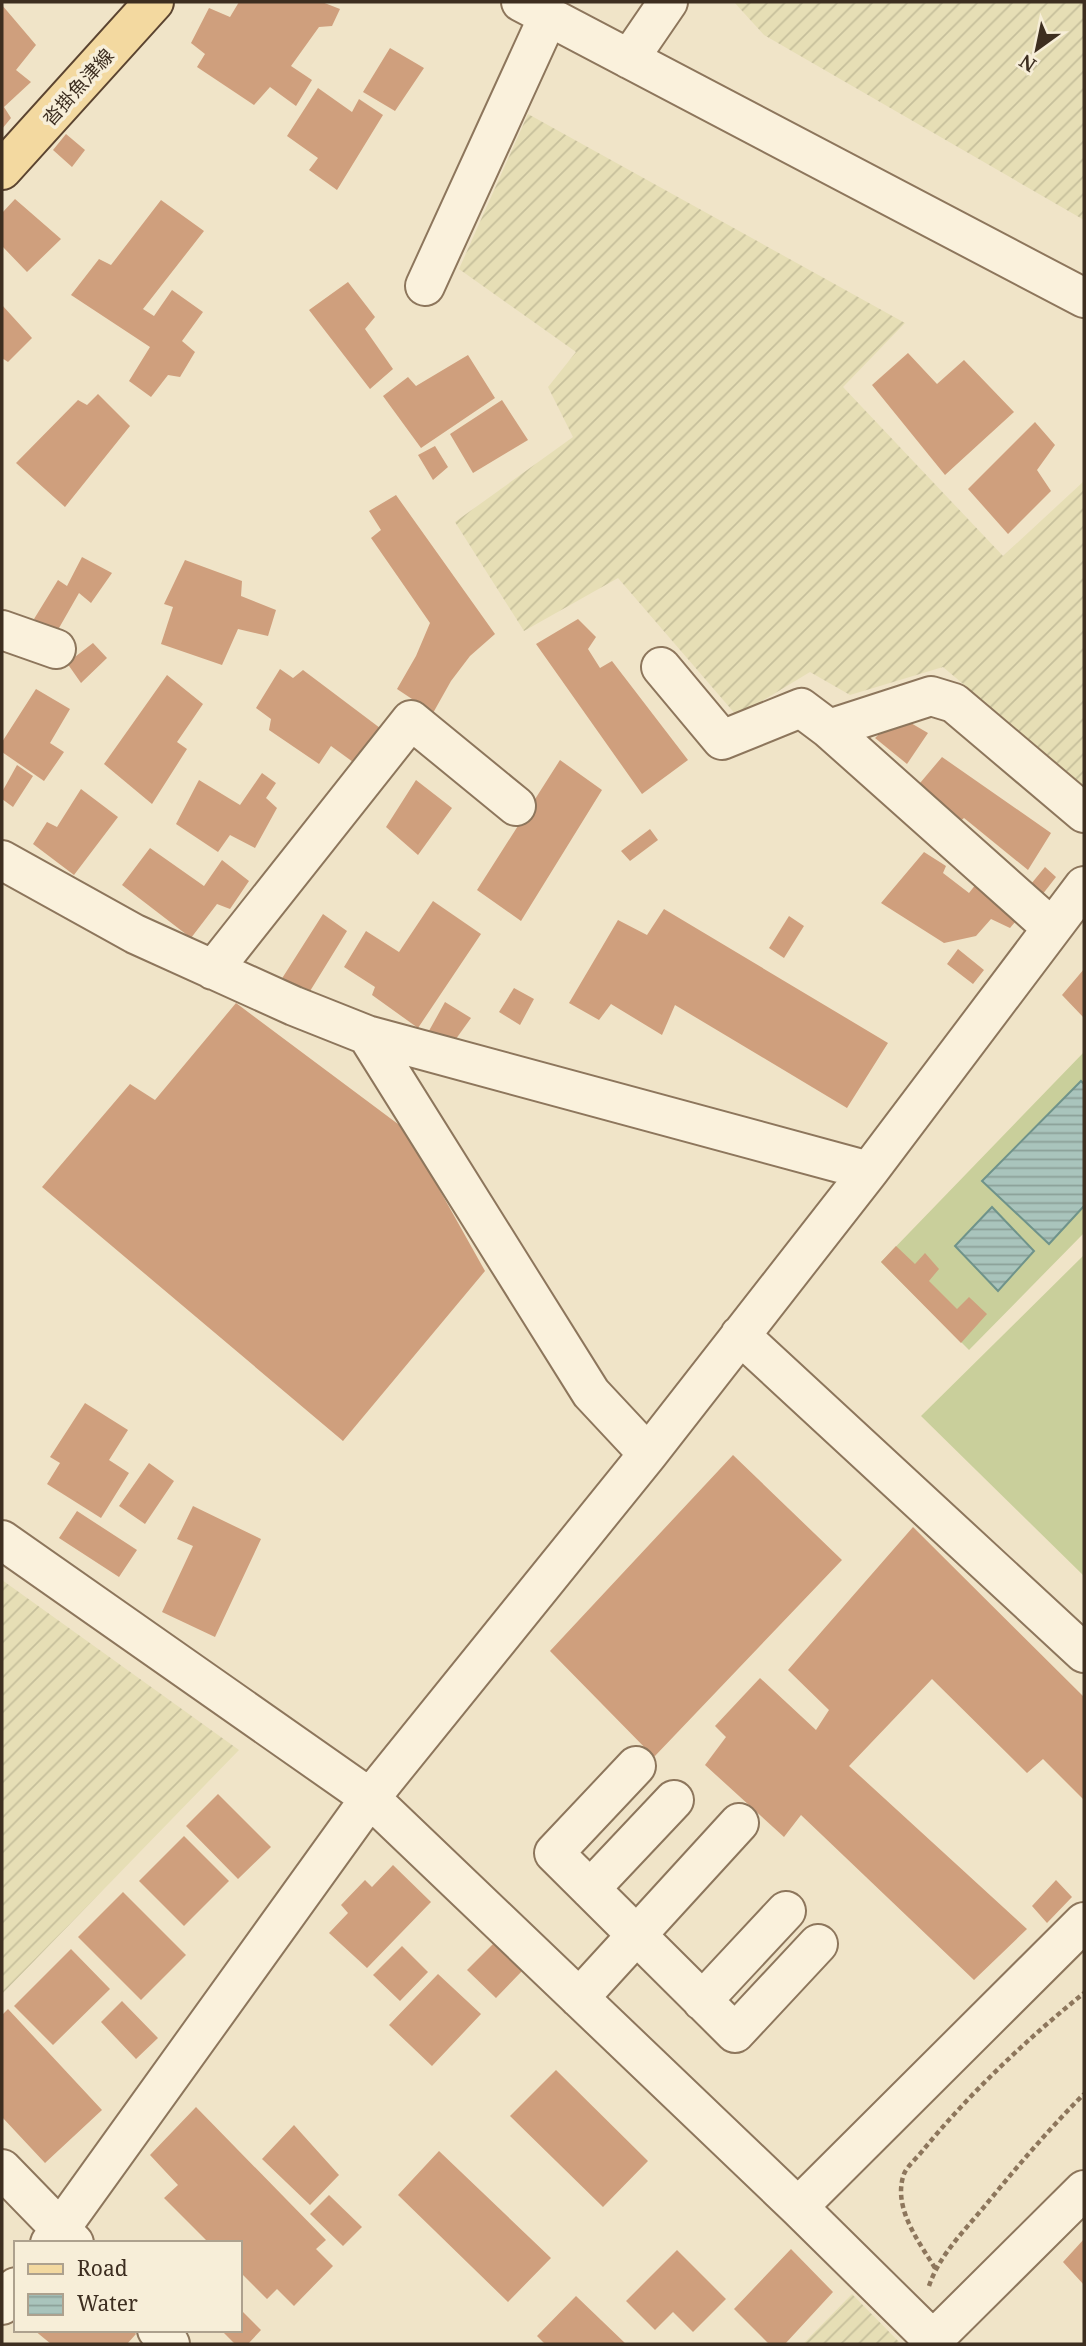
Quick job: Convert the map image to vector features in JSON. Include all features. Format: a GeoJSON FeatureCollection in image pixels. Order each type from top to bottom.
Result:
{"type":"FeatureCollection","features":[{"type":"Feature","properties":{"kind":"main road","name":"沓掛魚津線"},"geometry":{"type":"LineString","coordinates":[[2,170],[154,2]]}},
{"type":"Feature","properties":{"kind":"street"},"geometry":{"type":"LineString","coordinates":[[629,59],[668,2]]}},
{"type":"Feature","properties":{"kind":"street"},"geometry":{"type":"LineString","coordinates":[[425,286],[535,9],[1084,298]]}},
{"type":"Feature","properties":{"kind":"street"},"geometry":{"type":"LineString","coordinates":[[2,630],[56,649]]}},
{"type":"Feature","properties":{"kind":"street"},"geometry":{"type":"LineString","coordinates":[[661,667],[722,740],[801,708],[829,729],[1052,928]]}},
{"type":"Feature","properties":{"kind":"street"},"geometry":{"type":"LineString","coordinates":[[829,729],[931,696],[954,703],[1084,813]]}},
{"type":"Feature","properties":{"kind":"street"},"geometry":{"type":"LineString","coordinates":[[213,970],[411,720],[516,806]]}},
{"type":"Feature","properties":{"kind":"street"},"geometry":{"type":"LineString","coordinates":[[2,860],[135,934],[293,1006],[366,1035],[869,1171]]}},
{"type":"Feature","properties":{"kind":"street"},"geometry":{"type":"LineString","coordinates":[[2,2169],[61,2238],[370,1798],[648,1454],[869,1171],[1084,886]]}},
{"type":"Feature","properties":{"kind":"street"},"geometry":{"type":"LineString","coordinates":[[366,1035],[591,1393],[648,1454]]}},
{"type":"Feature","properties":{"kind":"street"},"geometry":{"type":"LineString","coordinates":[[740,1335],[1084,1653]]}},
{"type":"Feature","properties":{"kind":"street"},"geometry":{"type":"LineString","coordinates":[[2,1540],[370,1798],[798,2207],[928,2336],[1084,2190]]}},
{"type":"Feature","properties":{"kind":"street"},"geometry":{"type":"LineString","coordinates":[[636,1766],[554,1853],[735,2034],[818,1944]]}},
{"type":"Feature","properties":{"kind":"street"},"geometry":{"type":"LineString","coordinates":[[590,1889],[674,1800]]}},
{"type":"Feature","properties":{"kind":"street"},"geometry":{"type":"LineString","coordinates":[[579,1998],[739,1823]]}},
{"type":"Feature","properties":{"kind":"street"},"geometry":{"type":"LineString","coordinates":[[702,2001],[786,1911]]}},
{"type":"Feature","properties":{"kind":"street"},"geometry":{"type":"LineString","coordinates":[[798,2207],[1084,1922]]}},
{"type":"Feature","properties":{"kind":"street"},"geometry":{"type":"LineString","coordinates":[[2,2305],[14,2290]]}},
{"type":"Feature","properties":{"kind":"path"},"geometry":{"type":"LineString","coordinates":[[935,2267],[915,2236],[901,2203],[904,2174],[945,2123],[1045,2025],[1084,1993]]}},
{"type":"Feature","properties":{"kind":"path"},"geometry":{"type":"LineString","coordinates":[[928,2336],[935,2267],[1044,2134],[1084,2094]]}},
{"type":"Feature","properties":{"kind":"shaded area"},"geometry":{"type":"Polygon","coordinates":[[[734,2],[1084,2],[1084,220],[764,35],[734,2]]]}},
{"type":"Feature","properties":{"kind":"shaded area"},"geometry":{"type":"Polygon","coordinates":[[[528,114],[905,323],[843,387],[1003,556],[1084,481],[1084,786],[943,667],[850,695],[810,672],[737,716],[618,578],[524,631],[455,522],[573,437],[548,387],[576,352],[459,269],[528,114]]]}},
{"type":"Feature","properties":{"kind":"shaded area"},"geometry":{"type":"Polygon","coordinates":[[[2,1580],[239,1750],[2,1994],[2,1580]]]}},
{"type":"Feature","properties":{"kind":"shaded area"},"geometry":{"type":"Polygon","coordinates":[[[852,2294],[901,2344],[803,2344],[852,2294]]]}},
{"type":"Feature","properties":{"kind":"green space"},"geometry":{"type":"Polygon","coordinates":[[[1084,1052],[1084,1233],[969,1350],[881,1262],[1084,1052]]]}},
{"type":"Feature","properties":{"kind":"green space"},"geometry":{"type":"Polygon","coordinates":[[[1084,1255],[1084,1576],[921,1416],[1084,1255]]]}},
{"type":"Feature","properties":{"kind":"water"},"geometry":{"type":"Polygon","coordinates":[[[1081,1081],[1084,1084],[1084,1206],[1049,1244],[982,1181],[1081,1081]]]}},
{"type":"Feature","properties":{"kind":"water"},"geometry":{"type":"Polygon","coordinates":[[[992,1207],[1034,1251],[998,1291],[955,1246],[992,1207]]]}},
{"type":"Feature","properties":{"kind":"building"},"geometry":{"type":"Polygon","coordinates":[[[239,2],[322,2],[340,9],[332,26],[319,27],[291,66],[312,80],[296,106],[270,87],[254,105],[197,67],[205,54],[191,43],[209,8],[230,17],[239,2]]]}},
{"type":"Feature","properties":{"kind":"building"},"geometry":{"type":"Polygon","coordinates":[[[2,5],[36,45],[16,70],[31,82],[4,107],[11,118],[2,129],[2,5]]]}},
{"type":"Feature","properties":{"kind":"building"},"geometry":{"type":"Polygon","coordinates":[[[390,48],[424,68],[395,111],[363,92],[390,48]]]}},
{"type":"Feature","properties":{"kind":"building"},"geometry":{"type":"Polygon","coordinates":[[[318,88],[352,112],[359,99],[383,115],[337,190],[309,170],[318,158],[287,136],[318,88]]]}},
{"type":"Feature","properties":{"kind":"building"},"geometry":{"type":"Polygon","coordinates":[[[66,134],[85,150],[72,167],[53,150],[66,134]]]}},
{"type":"Feature","properties":{"kind":"building"},"geometry":{"type":"Polygon","coordinates":[[[15,199],[61,239],[27,272],[2,246],[2,213],[15,199]]]}},
{"type":"Feature","properties":{"kind":"building"},"geometry":{"type":"Polygon","coordinates":[[[161,200],[204,231],[143,309],[154,316],[172,290],[203,312],[182,341],[195,352],[180,377],[168,375],[151,397],[129,381],[150,347],[71,295],[99,259],[111,265],[161,200]]]}},
{"type":"Feature","properties":{"kind":"building"},"geometry":{"type":"Polygon","coordinates":[[[348,282],[375,317],[365,329],[393,369],[370,389],[309,310],[348,282]]]}},
{"type":"Feature","properties":{"kind":"building"},"geometry":{"type":"Polygon","coordinates":[[[2,305],[32,338],[8,362],[2,358],[2,305]]]}},
{"type":"Feature","properties":{"kind":"building"},"geometry":{"type":"Polygon","coordinates":[[[908,353],[937,384],[964,360],[1014,412],[945,475],[872,385],[908,353]]]}},
{"type":"Feature","properties":{"kind":"building"},"geometry":{"type":"Polygon","coordinates":[[[468,355],[495,398],[421,448],[383,396],[408,377],[416,386],[468,355]]]}},
{"type":"Feature","properties":{"kind":"building"},"geometry":{"type":"Polygon","coordinates":[[[98,394],[130,426],[65,507],[16,463],[78,400],[87,405],[98,394]]]}},
{"type":"Feature","properties":{"kind":"building"},"geometry":{"type":"Polygon","coordinates":[[[502,400],[528,440],[473,473],[450,434],[502,400]]]}},
{"type":"Feature","properties":{"kind":"building"},"geometry":{"type":"Polygon","coordinates":[[[1035,422],[1055,445],[1037,470],[1051,491],[1008,534],[968,489],[1035,422]]]}},
{"type":"Feature","properties":{"kind":"building"},"geometry":{"type":"Polygon","coordinates":[[[435,446],[448,467],[433,480],[418,455],[435,446]]]}},
{"type":"Feature","properties":{"kind":"building"},"geometry":{"type":"Polygon","coordinates":[[[396,495],[495,634],[470,656],[451,681],[433,713],[397,689],[416,656],[430,623],[371,538],[381,530],[369,511],[396,495]]]}},
{"type":"Feature","properties":{"kind":"building"},"geometry":{"type":"Polygon","coordinates":[[[82,557],[112,573],[91,603],[79,593],[55,635],[34,619],[58,580],[67,586],[82,557]]]}},
{"type":"Feature","properties":{"kind":"building"},"geometry":{"type":"Polygon","coordinates":[[[185,560],[242,581],[241,596],[276,610],[268,636],[238,629],[222,665],[161,644],[173,607],[164,604],[185,560]]]}},
{"type":"Feature","properties":{"kind":"building"},"geometry":{"type":"Polygon","coordinates":[[[578,619],[596,637],[588,649],[600,668],[612,661],[688,760],[642,794],[536,644],[578,619]]]}},
{"type":"Feature","properties":{"kind":"building"},"geometry":{"type":"Polygon","coordinates":[[[93,643],[107,658],[81,683],[67,663],[93,643]]]}},
{"type":"Feature","properties":{"kind":"building"},"geometry":{"type":"Polygon","coordinates":[[[280,669],[293,678],[303,670],[380,728],[353,762],[331,746],[319,764],[269,730],[271,719],[256,708],[280,669]]]}},
{"type":"Feature","properties":{"kind":"building"},"geometry":{"type":"Polygon","coordinates":[[[167,675],[203,704],[177,742],[187,749],[152,804],[104,764],[167,675]]]}},
{"type":"Feature","properties":{"kind":"building"},"geometry":{"type":"Polygon","coordinates":[[[36,689],[70,709],[50,743],[64,752],[44,781],[2,752],[2,742],[36,689]]]}},
{"type":"Feature","properties":{"kind":"building"},"geometry":{"type":"Polygon","coordinates":[[[904,719],[928,733],[907,764],[875,738],[889,725],[904,719]]]}},
{"type":"Feature","properties":{"kind":"building"},"geometry":{"type":"Polygon","coordinates":[[[942,757],[1051,833],[1028,870],[964,818],[958,823],[915,789],[942,757]]]}},
{"type":"Feature","properties":{"kind":"building"},"geometry":{"type":"Polygon","coordinates":[[[560,760],[602,790],[521,921],[477,890],[560,760]]]}},
{"type":"Feature","properties":{"kind":"building"},"geometry":{"type":"Polygon","coordinates":[[[17,765],[33,776],[13,807],[2,799],[2,792],[17,765]]]}},
{"type":"Feature","properties":{"kind":"building"},"geometry":{"type":"Polygon","coordinates":[[[262,773],[276,783],[266,798],[277,808],[255,848],[230,835],[218,852],[176,824],[199,780],[240,805],[262,773]]]}},
{"type":"Feature","properties":{"kind":"building"},"geometry":{"type":"Polygon","coordinates":[[[416,780],[452,808],[418,855],[386,827],[416,780]]]}},
{"type":"Feature","properties":{"kind":"building"},"geometry":{"type":"Polygon","coordinates":[[[81,789],[118,817],[74,875],[33,844],[47,822],[57,827],[81,789]]]}},
{"type":"Feature","properties":{"kind":"building"},"geometry":{"type":"Polygon","coordinates":[[[650,829],[658,840],[630,861],[621,851],[650,829]]]}},
{"type":"Feature","properties":{"kind":"building"},"geometry":{"type":"Polygon","coordinates":[[[150,848],[204,886],[222,860],[249,881],[230,909],[217,904],[191,938],[122,885],[150,848]]]}},
{"type":"Feature","properties":{"kind":"building"},"geometry":{"type":"Polygon","coordinates":[[[924,852],[946,866],[943,873],[969,893],[980,879],[1020,916],[1010,928],[991,919],[976,936],[944,943],[881,903],[924,852]]]}},
{"type":"Feature","properties":{"kind":"building"},"geometry":{"type":"Polygon","coordinates":[[[1045,867],[1056,877],[1042,895],[1031,884],[1045,867]]]}},
{"type":"Feature","properties":{"kind":"building"},"geometry":{"type":"Polygon","coordinates":[[[433,901],[481,934],[418,1028],[372,995],[375,987],[344,967],[366,931],[399,952],[433,901]]]}},
{"type":"Feature","properties":{"kind":"building"},"geometry":{"type":"Polygon","coordinates":[[[664,909],[888,1043],[847,1108],[675,1005],[662,1035],[611,1004],[599,1020],[569,1003],[618,920],[647,935],[664,909]]]}},
{"type":"Feature","properties":{"kind":"building"},"geometry":{"type":"Polygon","coordinates":[[[323,914],[347,931],[307,996],[281,980],[323,914]]]}},
{"type":"Feature","properties":{"kind":"building"},"geometry":{"type":"Polygon","coordinates":[[[789,916],[804,926],[784,958],[769,948],[789,916]]]}},
{"type":"Feature","properties":{"kind":"building"},"geometry":{"type":"Polygon","coordinates":[[[958,949],[984,970],[973,984],[947,964],[958,949]]]}},
{"type":"Feature","properties":{"kind":"building"},"geometry":{"type":"Polygon","coordinates":[[[1084,969],[1084,1018],[1062,995],[1084,969]]]}},
{"type":"Feature","properties":{"kind":"building"},"geometry":{"type":"Polygon","coordinates":[[[514,988],[534,999],[520,1025],[499,1012],[514,988]]]}},
{"type":"Feature","properties":{"kind":"building"},"geometry":{"type":"Polygon","coordinates":[[[445,1002],[471,1018],[448,1050],[425,1038],[445,1002]]]}},
{"type":"Feature","properties":{"kind":"building"},"geometry":{"type":"Polygon","coordinates":[[[236,1003],[406,1130],[485,1271],[343,1441],[42,1187],[130,1084],[155,1100],[236,1003]]]}},
{"type":"Feature","properties":{"kind":"building"},"geometry":{"type":"Polygon","coordinates":[[[896,1246],[915,1264],[925,1253],[939,1269],[929,1281],[957,1309],[969,1297],[987,1314],[961,1343],[881,1262],[896,1246]]]}},
{"type":"Feature","properties":{"kind":"building"},"geometry":{"type":"Polygon","coordinates":[[[85,1403],[128,1430],[109,1460],[129,1473],[101,1518],[47,1484],[60,1463],[50,1457],[85,1403]]]}},
{"type":"Feature","properties":{"kind":"building"},"geometry":{"type":"Polygon","coordinates":[[[733,1455],[842,1560],[654,1757],[550,1651],[733,1455]]]}},
{"type":"Feature","properties":{"kind":"building"},"geometry":{"type":"Polygon","coordinates":[[[149,1463],[174,1481],[145,1524],[119,1506],[149,1463]]]}},
{"type":"Feature","properties":{"kind":"building"},"geometry":{"type":"Polygon","coordinates":[[[193,1506],[261,1539],[215,1637],[162,1612],[193,1546],[177,1539],[193,1506]]]}},
{"type":"Feature","properties":{"kind":"building"},"geometry":{"type":"Polygon","coordinates":[[[77,1511],[137,1550],[119,1577],[59,1538],[77,1511]]]}},
{"type":"Feature","properties":{"kind":"building"},"geometry":{"type":"Polygon","coordinates":[[[913,1527],[1084,1697],[1084,1800],[1043,1759],[1027,1773],[932,1679],[849,1766],[1027,1929],[974,1980],[801,1815],[784,1837],[705,1765],[726,1737],[715,1726],[760,1678],[816,1730],[829,1710],[788,1670],[913,1527]]]}},
{"type":"Feature","properties":{"kind":"building"},"geometry":{"type":"Polygon","coordinates":[[[218,1794],[271,1847],[238,1879],[186,1826],[218,1794]]]}},
{"type":"Feature","properties":{"kind":"building"},"geometry":{"type":"Polygon","coordinates":[[[184,1836],[229,1881],[184,1926],[139,1881],[184,1836]]]}},
{"type":"Feature","properties":{"kind":"building"},"geometry":{"type":"Polygon","coordinates":[[[393,1865],[431,1902],[367,1968],[329,1933],[348,1913],[341,1905],[365,1880],[372,1887],[393,1865]]]}},
{"type":"Feature","properties":{"kind":"building"},"geometry":{"type":"Polygon","coordinates":[[[1056,1880],[1072,1897],[1047,1923],[1032,1906],[1056,1880]]]}},
{"type":"Feature","properties":{"kind":"building"},"geometry":{"type":"Polygon","coordinates":[[[123,1892],[186,1955],[141,2000],[78,1937],[123,1892]]]}},
{"type":"Feature","properties":{"kind":"building"},"geometry":{"type":"Polygon","coordinates":[[[493,1944],[522,1971],[496,1998],[467,1970],[493,1944]]]}},
{"type":"Feature","properties":{"kind":"building"},"geometry":{"type":"Polygon","coordinates":[[[402,1946],[428,1972],[400,2001],[373,1975],[402,1946]]]}},
{"type":"Feature","properties":{"kind":"building"},"geometry":{"type":"Polygon","coordinates":[[[71,1949],[110,1989],[53,2045],[14,2006],[71,1949]]]}},
{"type":"Feature","properties":{"kind":"building"},"geometry":{"type":"Polygon","coordinates":[[[438,1974],[481,2014],[432,2066],[389,2025],[438,1974]]]}},
{"type":"Feature","properties":{"kind":"building"},"geometry":{"type":"Polygon","coordinates":[[[122,2001],[158,2038],[136,2059],[101,2022],[122,2001]]]}},
{"type":"Feature","properties":{"kind":"building"},"geometry":{"type":"Polygon","coordinates":[[[8,2009],[102,2110],[45,2163],[2,2117],[2,2015],[8,2009]]]}},
{"type":"Feature","properties":{"kind":"building"},"geometry":{"type":"Polygon","coordinates":[[[556,2070],[648,2161],[603,2207],[510,2116],[556,2070]]]}},
{"type":"Feature","properties":{"kind":"building"},"geometry":{"type":"Polygon","coordinates":[[[196,2107],[326,2240],[316,2249],[333,2266],[294,2306],[277,2289],[267,2299],[242,2274],[242,2241],[207,2241],[164,2198],[178,2185],[150,2155],[196,2107]]]}},
{"type":"Feature","properties":{"kind":"building"},"geometry":{"type":"Polygon","coordinates":[[[294,2125],[339,2175],[310,2205],[262,2159],[294,2125]]]}},
{"type":"Feature","properties":{"kind":"building"},"geometry":{"type":"Polygon","coordinates":[[[439,2151],[551,2258],[508,2302],[398,2195],[439,2151]]]}},
{"type":"Feature","properties":{"kind":"building"},"geometry":{"type":"Polygon","coordinates":[[[329,2195],[362,2227],[343,2246],[310,2214],[329,2195]]]}},
{"type":"Feature","properties":{"kind":"building"},"geometry":{"type":"Polygon","coordinates":[[[1084,2239],[1084,2285],[1063,2262],[1084,2239]]]}},
{"type":"Feature","properties":{"kind":"building"},"geometry":{"type":"Polygon","coordinates":[[[791,2249],[833,2292],[785,2344],[769,2344],[734,2309],[791,2249]]]}},
{"type":"Feature","properties":{"kind":"building"},"geometry":{"type":"Polygon","coordinates":[[[677,2250],[726,2299],[693,2332],[673,2312],[655,2330],[626,2301],[677,2250]]]}},
{"type":"Feature","properties":{"kind":"building"},"geometry":{"type":"Polygon","coordinates":[[[576,2296],[626,2344],[545,2344],[537,2336],[576,2296]]]}},
{"type":"Feature","properties":{"kind":"building"},"geometry":{"type":"Polygon","coordinates":[[[242,2311],[261,2330],[248,2344],[235,2344],[223,2332],[242,2332],[242,2311]]]}},
{"type":"Feature","properties":{"kind":"building"},"geometry":{"type":"Polygon","coordinates":[[[36,2332],[136,2334],[127,2344],[51,2344],[36,2332]]]}}]}
